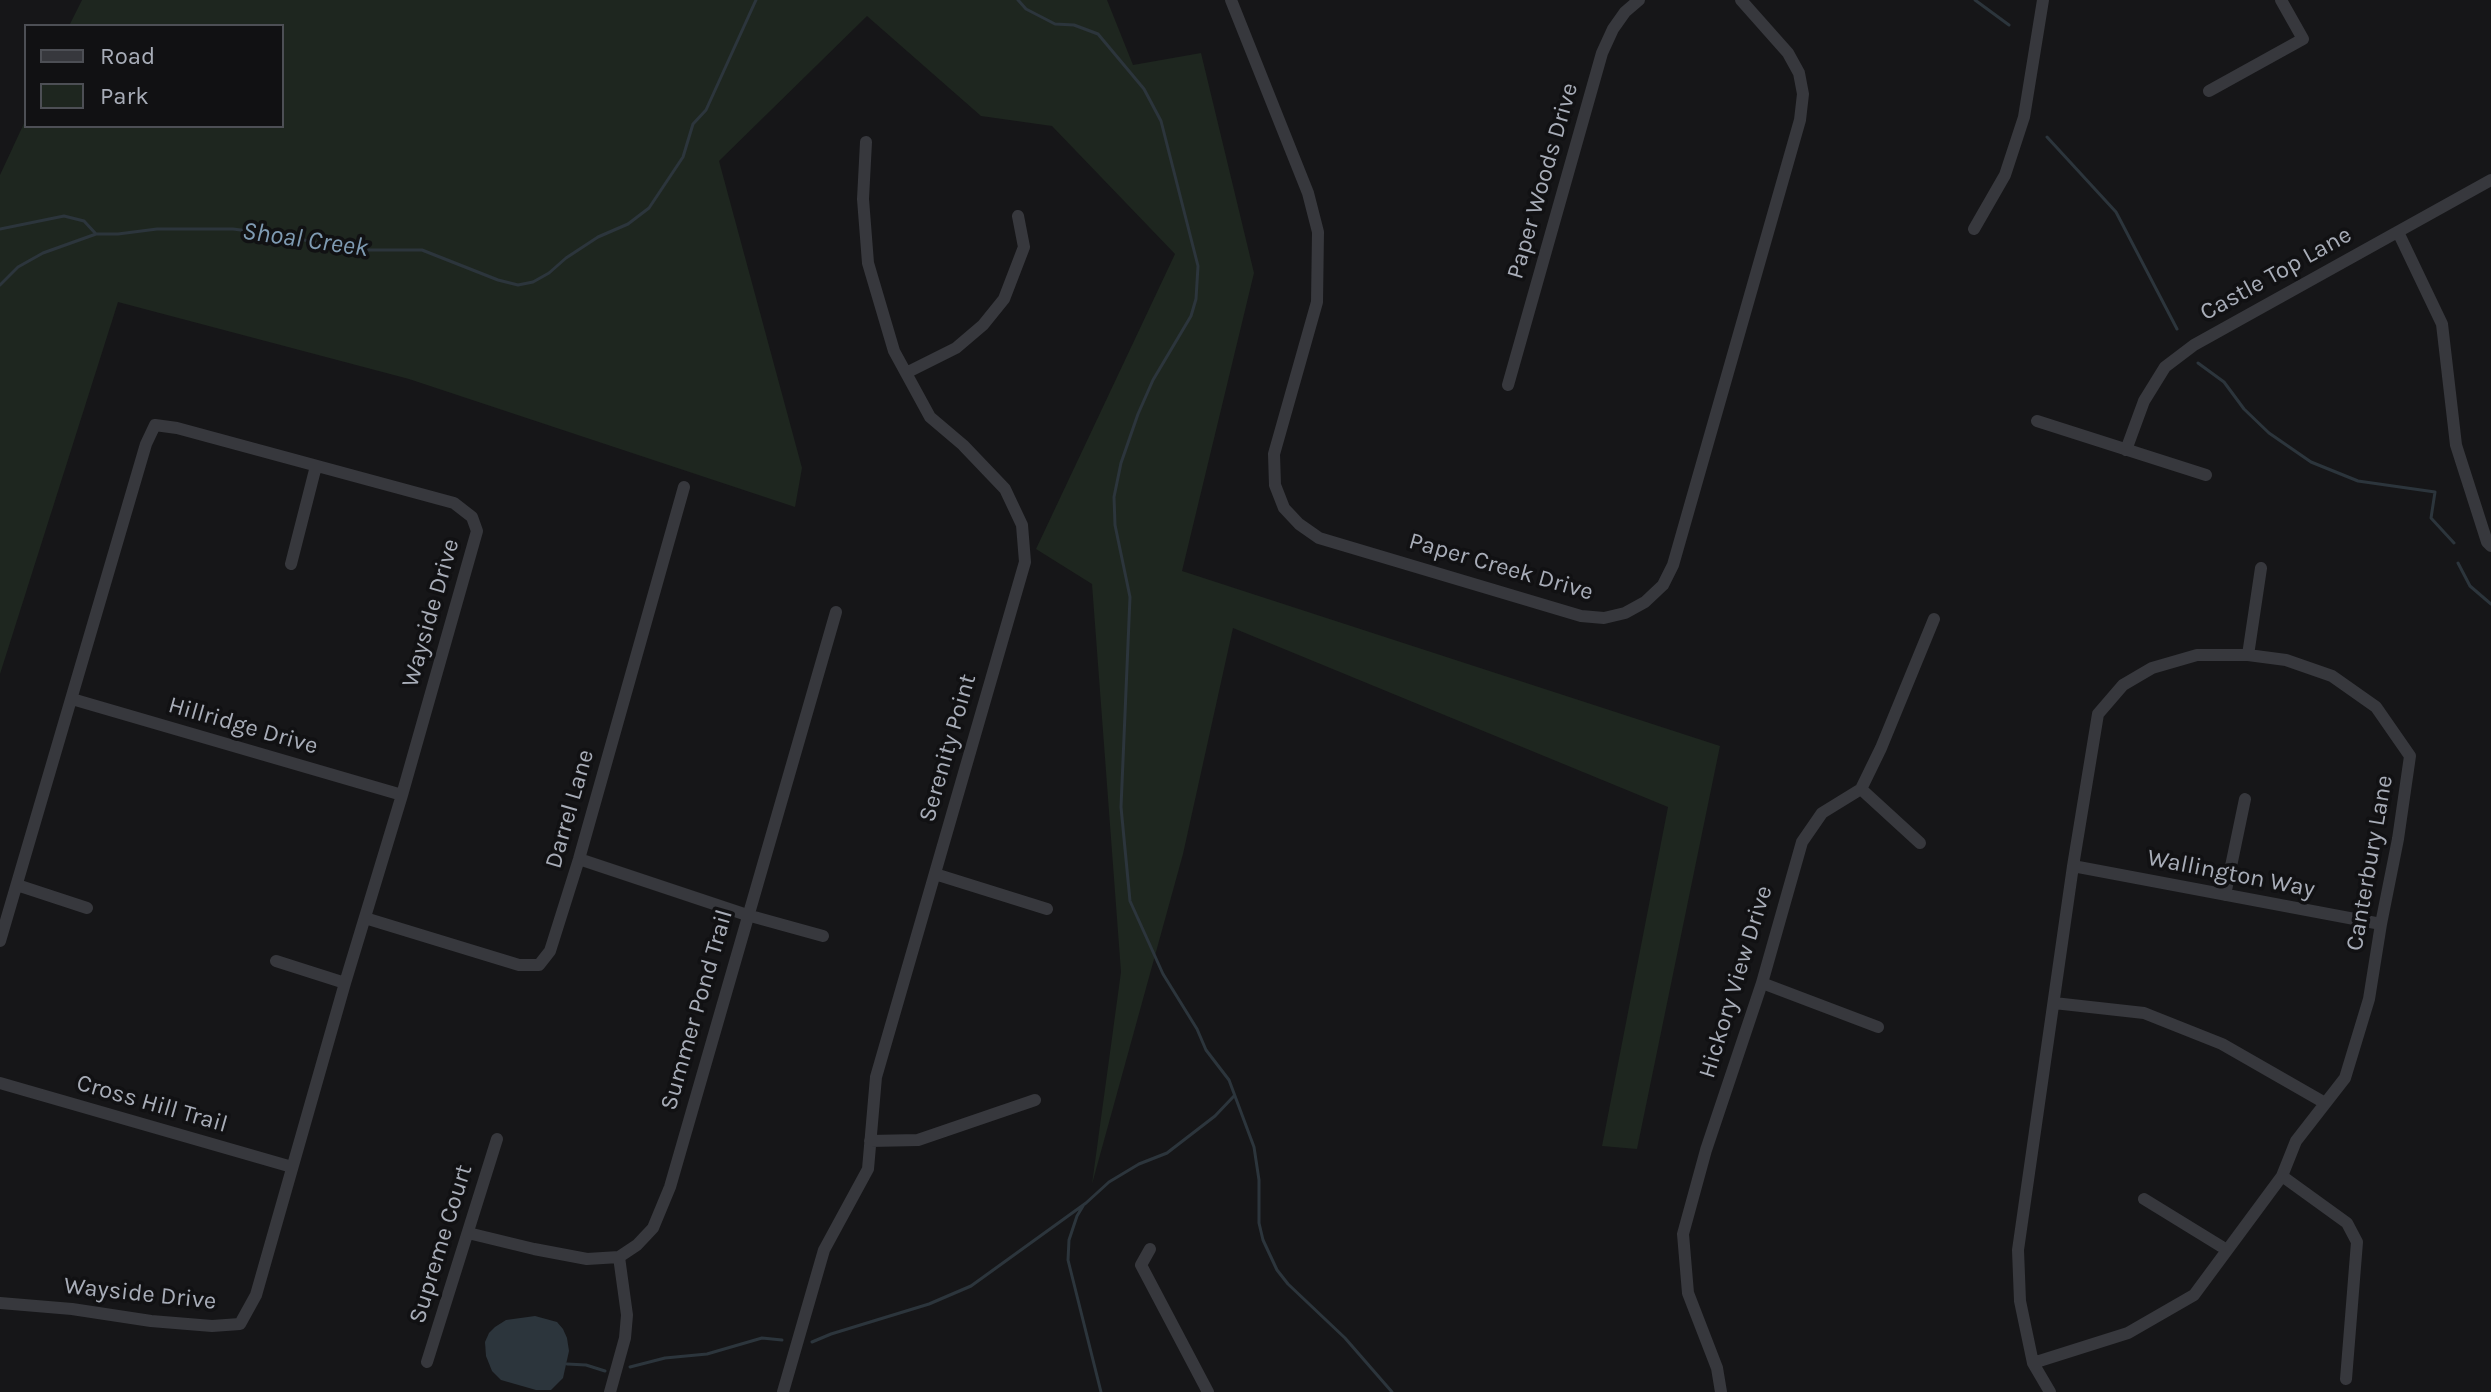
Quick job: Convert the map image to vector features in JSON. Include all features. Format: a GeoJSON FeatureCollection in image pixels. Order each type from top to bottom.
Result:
{"type":"FeatureCollection","features":[{"type":"Feature","properties":{"kind":"street","name":"Paper Creek Drive"},"geometry":{"type":"LineString","coordinates":[[1231,0],[1308,193],[1318,232],[1317,302],[1274,454],[1275,485],[1284,508],[1319,538],[1581,616],[1604,618],[1625,613],[1645,602],[1663,585],[1673,565],[1800,120],[1803,94],[1799,73],[1788,53],[1741,0]]}},
{"type":"Feature","properties":{"kind":"street","name":"Paper Woods Drive"},"geometry":{"type":"LineString","coordinates":[[1508,385],[1602,53],[1613,29],[1625,12],[1639,0]]}},
{"type":"Feature","properties":{"kind":"street"},"geometry":{"type":"LineString","coordinates":[[1974,229],[2005,175],[2024,117],[2043,0]]}},
{"type":"Feature","properties":{"kind":"street"},"geometry":{"type":"LineString","coordinates":[[2209,91],[2303,39],[2281,0]]}},
{"type":"Feature","properties":{"kind":"street","name":"Serenity Point"},"geometry":{"type":"LineString","coordinates":[[783,1392],[824,1250],[868,1169],[876,1077],[1025,562],[1022,525],[1005,489],[963,445],[930,417],[894,351],[868,263],[863,199],[866,142]]}},
{"type":"Feature","properties":{"kind":"street","name":"Castle Top Lane"},"geometry":{"type":"LineString","coordinates":[[2126,450],[2144,401],[2165,367],[2194,345],[2491,180]]}},
{"type":"Feature","properties":{"kind":"street"},"geometry":{"type":"LineString","coordinates":[[906,373],[956,348],[983,325],[1004,299],[1024,247],[1018,216]]}},
{"type":"Feature","properties":{"kind":"street"},"geometry":{"type":"LineString","coordinates":[[2398,232],[2442,324],[2456,445],[2487,542],[2491,546]]}},
{"type":"Feature","properties":{"kind":"street"},"geometry":{"type":"LineString","coordinates":[[2037,421],[2206,475]]}},
{"type":"Feature","properties":{"kind":"street","name":"Wayside Drive"},"geometry":{"type":"LineString","coordinates":[[0,941],[146,444],[155,425],[177,428],[454,503],[472,517],[477,531],[402,795],[256,1295],[240,1324],[212,1326],[151,1321],[72,1309],[0,1303]]}},
{"type":"Feature","properties":{"kind":"street"},"geometry":{"type":"LineString","coordinates":[[291,564],[316,466]]}},
{"type":"Feature","properties":{"kind":"street","name":"Darrel Lane"},"geometry":{"type":"LineString","coordinates":[[365,918],[519,965],[539,965],[550,951],[684,487]]}},
{"type":"Feature","properties":{"kind":"street"},"geometry":{"type":"LineString","coordinates":[[2248,655],[2261,568]]}},
{"type":"Feature","properties":{"kind":"street","name":"Summer Pond Trail"},"geometry":{"type":"LineString","coordinates":[[619,1257],[637,1245],[653,1228],[663,1206],[836,612]]}},
{"type":"Feature","properties":{"kind":"street"},"geometry":{"type":"LineString","coordinates":[[1920,843],[1861,789],[1934,619]]}},
{"type":"Feature","properties":{"kind":"street","name":"Canterbury Lane"},"geometry":{"type":"LineString","coordinates":[[2033,1363],[2128,1333],[2194,1295],[2282,1176],[2296,1141],[2345,1078],[2369,999],[2410,756],[2376,707],[2332,676],[2286,660],[2248,655],[2197,655],[2152,668],[2123,685],[2098,714],[2018,1250],[2020,1301],[2033,1363],[2050,1392]]}},
{"type":"Feature","properties":{"kind":"street","name":"Hillridge Drive"},"geometry":{"type":"LineString","coordinates":[[72,699],[402,795]]}},
{"type":"Feature","properties":{"kind":"street","name":"Hickory View Drive"},"geometry":{"type":"LineString","coordinates":[[1721,1392],[1717,1368],[1688,1293],[1683,1234],[1706,1150],[1762,983],[1802,842],[1822,813],[1861,789]]}},
{"type":"Feature","properties":{"kind":"street"},"geometry":{"type":"LineString","coordinates":[[2225,895],[2245,799]]}},
{"type":"Feature","properties":{"kind":"street"},"geometry":{"type":"LineString","coordinates":[[579,859],[747,915],[823,936]]}},
{"type":"Feature","properties":{"kind":"street","name":"Wallington Way"},"geometry":{"type":"LineString","coordinates":[[2073,866],[2381,924]]}},
{"type":"Feature","properties":{"kind":"street"},"geometry":{"type":"LineString","coordinates":[[935,874],[1047,909]]}},
{"type":"Feature","properties":{"kind":"street"},"geometry":{"type":"LineString","coordinates":[[17,885],[87,908]]}},
{"type":"Feature","properties":{"kind":"street"},"geometry":{"type":"LineString","coordinates":[[276,961],[345,983]]}},
{"type":"Feature","properties":{"kind":"street"},"geometry":{"type":"LineString","coordinates":[[1762,983],[1878,1027]]}},
{"type":"Feature","properties":{"kind":"street"},"geometry":{"type":"LineString","coordinates":[[2054,1003],[2144,1013],[2222,1044],[2325,1103]]}},
{"type":"Feature","properties":{"kind":"street","name":"Cross Hill Trail"},"geometry":{"type":"LineString","coordinates":[[0,1083],[292,1167]]}},
{"type":"Feature","properties":{"kind":"street"},"geometry":{"type":"LineString","coordinates":[[870,1141],[918,1140],[1035,1100]]}},
{"type":"Feature","properties":{"kind":"street","name":"Supreme Court"},"geometry":{"type":"LineString","coordinates":[[427,1362],[497,1139]]}},
{"type":"Feature","properties":{"kind":"street"},"geometry":{"type":"LineString","coordinates":[[2282,1176],[2347,1223],[2357,1242],[2346,1379]]}},
{"type":"Feature","properties":{"kind":"street"},"geometry":{"type":"LineString","coordinates":[[2144,1199],[2227,1250]]}},
{"type":"Feature","properties":{"kind":"street"},"geometry":{"type":"LineString","coordinates":[[468,1233],[587,1259],[619,1257],[627,1315],[625,1338],[610,1392]]}},
{"type":"Feature","properties":{"kind":"street"},"geometry":{"type":"LineString","coordinates":[[1150,1249],[1141,1265],[1208,1392]]}},
{"type":"Feature","properties":{"kind":"green space"},"geometry":{"type":"Polygon","coordinates":[[[82,0],[1107,0],[1133,65],[1201,53],[1254,273],[1182,571],[1720,746],[1637,1149],[1602,1146],[1668,807],[1233,628],[1183,854],[1092,1184],[1121,972],[1092,584],[1036,549],[1175,254],[1052,126],[981,116],[867,16],[719,161],[802,468],[795,507],[409,379],[118,302],[0,674],[0,175],[24,123],[24,128],[284,128],[284,24],[70,24],[82,0]]]}},
{"type":"Feature","properties":{"kind":"shaded area"},"geometry":{"type":"Polygon","coordinates":[[[535,1316],[557,1322],[567,1338],[569,1351],[563,1378],[551,1390],[536,1390],[501,1380],[492,1371],[486,1356],[485,1342],[495,1327],[506,1320],[535,1316]]]}},
{"type":"Feature","properties":{"kind":"waterway","name":"Shoal Creek"},"geometry":{"type":"LineString","coordinates":[[0,285],[18,267],[43,253],[96,234],[157,229],[233,229],[353,250],[422,250],[498,280],[518,285],[533,282],[598,237],[628,224],[649,208],[683,157],[693,124],[706,110],[756,0]]}},
{"type":"Feature","properties":{"kind":"waterway"},"geometry":{"type":"LineString","coordinates":[[1018,0],[1026,9],[1055,24],[1074,25],[1098,34],[1144,89],[1161,121],[1198,266],[1196,299],[1191,316],[1153,380],[1138,414],[1121,463],[1114,497],[1115,525],[1130,597],[1121,807],[1130,901],[1163,974],[1197,1029],[1206,1050],[1229,1080],[1254,1147],[1259,1180],[1259,1223],[1277,1270],[1345,1338],[1392,1392]]}},
{"type":"Feature","properties":{"kind":"waterway"},"geometry":{"type":"LineString","coordinates":[[1975,0],[2009,25]]}},
{"type":"Feature","properties":{"kind":"waterway"},"geometry":{"type":"LineString","coordinates":[[2047,137],[2116,212],[2177,329]]}},
{"type":"Feature","properties":{"kind":"waterway"},"geometry":{"type":"LineString","coordinates":[[0,229],[64,216],[84,221],[96,234]]}},
{"type":"Feature","properties":{"kind":"waterway"},"geometry":{"type":"LineString","coordinates":[[2198,363],[2224,382],[2244,409],[2269,433],[2311,462],[2358,481],[2435,492],[2431,518],[2454,543]]}},
{"type":"Feature","properties":{"kind":"waterway"},"geometry":{"type":"LineString","coordinates":[[2458,563],[2470,586],[2491,604]]}},
{"type":"Feature","properties":{"kind":"waterway"},"geometry":{"type":"LineString","coordinates":[[812,1342],[929,1304],[971,1286],[1086,1203],[1109,1182],[1139,1164],[1167,1153],[1215,1116],[1234,1096]]}},
{"type":"Feature","properties":{"kind":"waterway"},"geometry":{"type":"LineString","coordinates":[[1083,1206],[1069,1240],[1068,1260],[1101,1392]]}},
{"type":"Feature","properties":{"kind":"waterway"},"geometry":{"type":"LineString","coordinates":[[630,1367],[665,1358],[707,1354],[762,1338],[782,1340]]}},
{"type":"Feature","properties":{"kind":"waterway"},"geometry":{"type":"LineString","coordinates":[[567,1364],[586,1365],[605,1371]]}}]}
